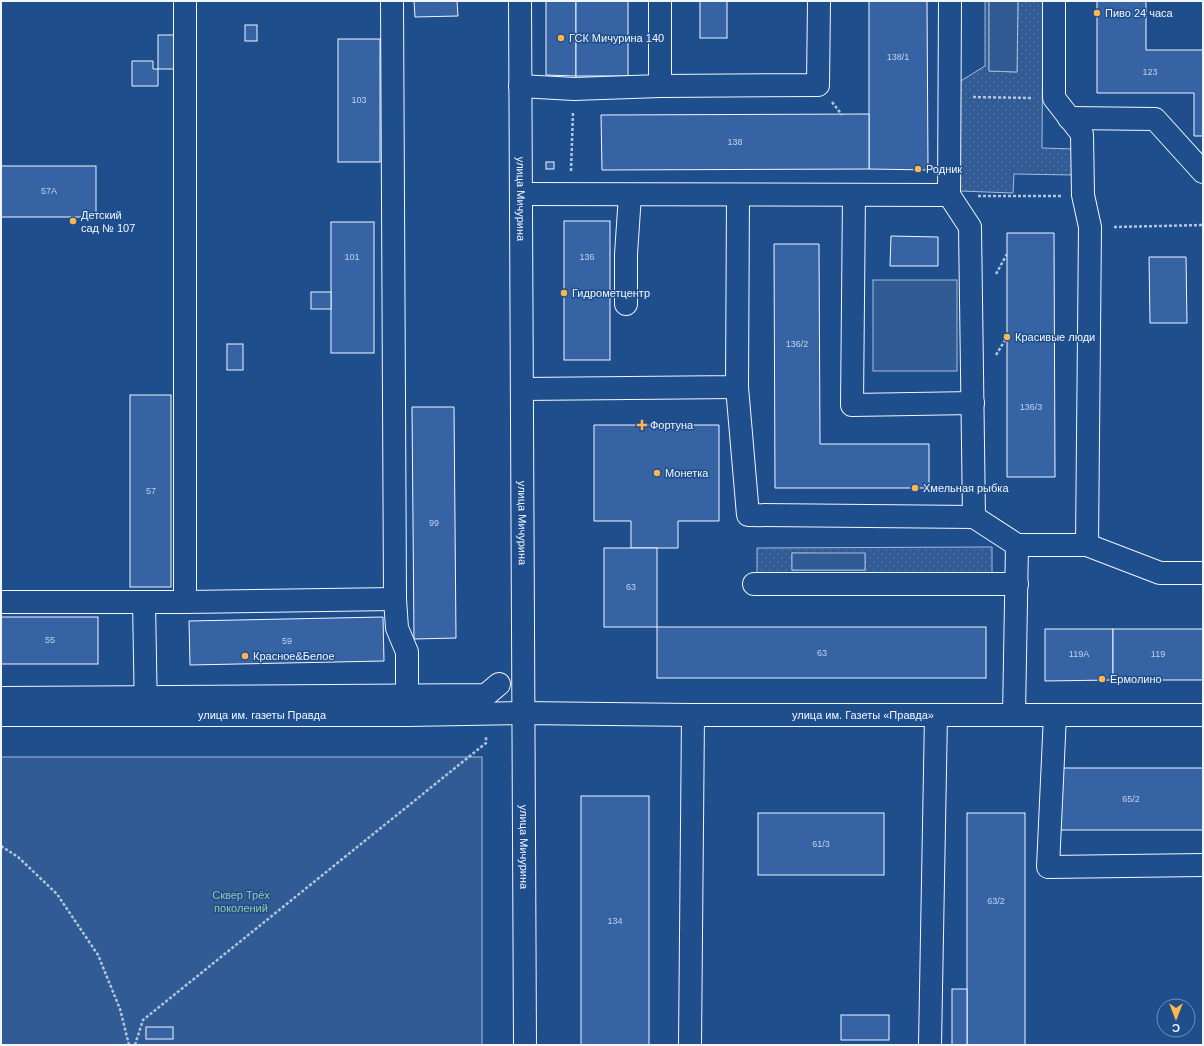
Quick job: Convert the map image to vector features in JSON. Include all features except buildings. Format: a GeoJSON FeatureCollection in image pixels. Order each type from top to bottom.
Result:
{"type":"FeatureCollection","features":[{"type":"Feature","properties":{"kind":"street"},"geometry":{"type":"LineString","coordinates":[[185,1],[186,602]]}},
{"type":"Feature","properties":{"kind":"street"},"geometry":{"type":"LineString","coordinates":[[392,1],[395,599],[396,628],[408,652],[407,706],[486,695],[499,684]]}},
{"type":"Feature","properties":{"kind":"street","name":"улица Мичурина"},"geometry":{"type":"LineString","coordinates":[[520,1],[525,1045]]}},
{"type":"Feature","properties":{"kind":"street"},"geometry":{"type":"LineString","coordinates":[[660,1],[660,86]]}},
{"type":"Feature","properties":{"kind":"street"},"geometry":{"type":"LineString","coordinates":[[520,86],[574,89],[660,86],[818,85],[819,1]]}},
{"type":"Feature","properties":{"kind":"street"},"geometry":{"type":"LineString","coordinates":[[950,1],[949,195],[970,226],[974,517]]}},
{"type":"Feature","properties":{"kind":"street"},"geometry":{"type":"LineString","coordinates":[[1054,1],[1054,98],[1082,134],[1079,196],[1090,227],[1087,545]]}},
{"type":"Feature","properties":{"kind":"street"},"geometry":{"type":"LineString","coordinates":[[1069,118],[1155,119],[1203,172]]}},
{"type":"Feature","properties":{"kind":"street"},"geometry":{"type":"LineString","coordinates":[[521,194],[949,195]]}},
{"type":"Feature","properties":{"kind":"street"},"geometry":{"type":"LineString","coordinates":[[626,304],[626,254],[630,195]]}},
{"type":"Feature","properties":{"kind":"street"},"geometry":{"type":"LineString","coordinates":[[738,195],[737,387],[748,514],[974,517],[1016,546],[1087,545],[1160,573],[1203,574]]}},
{"type":"Feature","properties":{"kind":"street"},"geometry":{"type":"LineString","coordinates":[[854,195],[852,405],[973,403]]}},
{"type":"Feature","properties":{"kind":"street"},"geometry":{"type":"LineString","coordinates":[[522,389],[737,387]]}},
{"type":"Feature","properties":{"kind":"street"},"geometry":{"type":"LineString","coordinates":[[1014,715],[1017,584],[1016,546]]}},
{"type":"Feature","properties":{"kind":"street"},"geometry":{"type":"LineString","coordinates":[[754,584],[1017,584]]}},
{"type":"Feature","properties":{"kind":"street"},"geometry":{"type":"LineString","coordinates":[[1,602],[186,602],[395,599]]}},
{"type":"Feature","properties":{"kind":"street"},"geometry":{"type":"LineString","coordinates":[[1,698],[145,706],[144,602]]}},
{"type":"Feature","properties":{"kind":"street","name":"улица им. газеты Правда"},"geometry":{"type":"LineString","coordinates":[[1,715],[145,706],[407,706],[523,712]]}},
{"type":"Feature","properties":{"kind":"street","name":"улица им. Газеты «Правда»"},"geometry":{"type":"LineString","coordinates":[[523,712],[693,715],[1203,715]]}},
{"type":"Feature","properties":{"kind":"street"},"geometry":{"type":"LineString","coordinates":[[690,1045],[693,715]]}},
{"type":"Feature","properties":{"kind":"street"},"geometry":{"type":"LineString","coordinates":[[930,1045],[936,715]]}},
{"type":"Feature","properties":{"kind":"street"},"geometry":{"type":"LineString","coordinates":[[1055,715],[1048,867],[1203,864]]}},
{"type":"Feature","properties":{"kind":"path"},"geometry":{"type":"LineString","coordinates":[[570,195],[574,89]]}},
{"type":"Feature","properties":{"kind":"path"},"geometry":{"type":"LineString","coordinates":[[949,97],[1023,98]]}},
{"type":"Feature","properties":{"kind":"path"},"geometry":{"type":"LineString","coordinates":[[949,195],[1079,196]]}},
{"type":"Feature","properties":{"kind":"path"},"geometry":{"type":"LineString","coordinates":[[1090,227],[1203,225]]}},
{"type":"Feature","properties":{"kind":"path"},"geometry":{"type":"LineString","coordinates":[[135,1045],[143,1020],[486,743],[486,732]]}},
{"type":"Feature","properties":{"kind":"path"},"geometry":{"type":"LineString","coordinates":[[1,846],[18,857],[57,894],[98,955],[120,1009],[129,1045]]}},
{"type":"Feature","properties":{"kind":"shaded area"},"geometry":{"type":"Polygon","coordinates":[[[985,1],[989,1],[989,71],[1017,72],[1018,1],[1043,1],[1042,148],[1074,149],[1074,175],[1014,174],[1013,193],[960,191],[959,82],[985,66],[985,1]]]}},
{"type":"Feature","properties":{"kind":"shaded area"},"geometry":{"type":"Polygon","coordinates":[[[989,1],[1018,1],[1017,72],[989,71],[989,1]]]}},
{"type":"Feature","properties":{"kind":"shaded area"},"geometry":{"type":"Polygon","coordinates":[[[873,280],[957,280],[957,371],[873,371],[873,280]]]}},
{"type":"Feature","properties":{"kind":"shaded area"},"geometry":{"type":"Polygon","coordinates":[[[992,547],[992,576],[757,576],[757,548],[992,547]],[[792,553],[792,570],[865,570],[865,554],[792,553]]]}},
{"type":"Feature","properties":{"kind":"shaded area"},"geometry":{"type":"Polygon","coordinates":[[[792,553],[865,553],[865,570],[792,570],[792,553]]]}},
{"type":"Feature","properties":{"kind":"shaded area","name":"Сквер Трёх поколений"},"geometry":{"type":"Polygon","coordinates":[[[1,757],[482,757],[482,1045],[1,1045],[1,757]]]}},
{"type":"Feature","properties":{"kind":"place","name":"Пиво 24 часа"},"geometry":{"type":"Point","coordinates":[1097,13]}},
{"type":"Feature","properties":{"kind":"place","name":"ГСК Мичурина 140"},"geometry":{"type":"Point","coordinates":[561,38]}},
{"type":"Feature","properties":{"kind":"place","name":"Родник"},"geometry":{"type":"Point","coordinates":[918,169]}},
{"type":"Feature","properties":{"kind":"place","name":"Детский сад № 107"},"geometry":{"type":"Point","coordinates":[73,221]}},
{"type":"Feature","properties":{"kind":"place","name":"Гидрометцентр"},"geometry":{"type":"Point","coordinates":[564,293]}},
{"type":"Feature","properties":{"kind":"place","name":"Красивые люди"},"geometry":{"type":"Point","coordinates":[1007,337]}},
{"type":"Feature","properties":{"kind":"place","name":"Фортуна"},"geometry":{"type":"Point","coordinates":[642,425]}},
{"type":"Feature","properties":{"kind":"place","name":"Монетка"},"geometry":{"type":"Point","coordinates":[657,473]}},
{"type":"Feature","properties":{"kind":"place","name":"Хмельная рыбка"},"geometry":{"type":"Point","coordinates":[915,488]}},
{"type":"Feature","properties":{"kind":"place","name":"Красное&Белое"},"geometry":{"type":"Point","coordinates":[245,656]}},
{"type":"Feature","properties":{"kind":"place","name":"Ермолино"},"geometry":{"type":"Point","coordinates":[1102,679]}}]}
